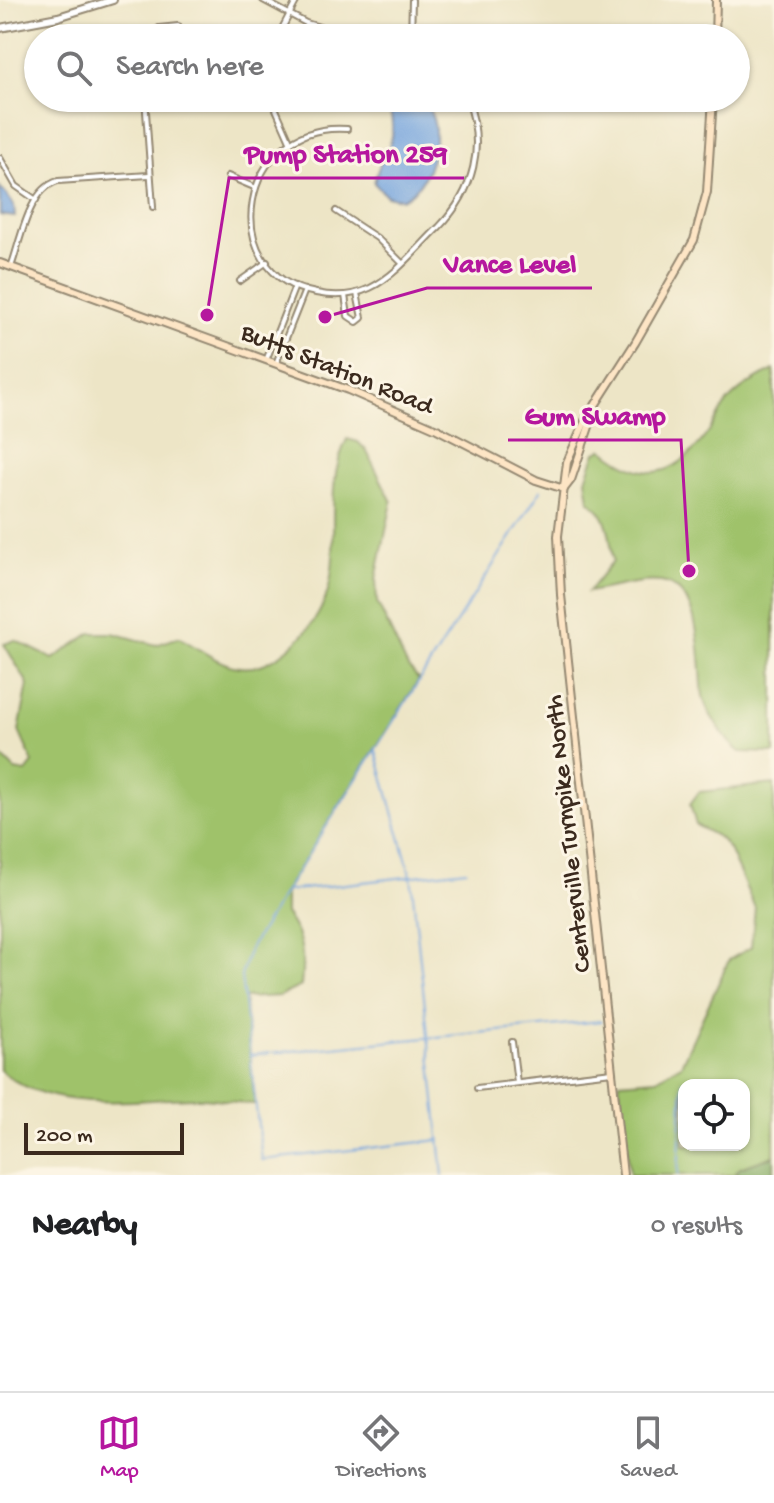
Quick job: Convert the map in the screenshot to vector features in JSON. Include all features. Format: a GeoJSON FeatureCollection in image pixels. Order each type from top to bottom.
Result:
{"type":"FeatureCollection","features":[{"type":"Feature","properties":{"kind":"main road"},"geometry":{"type":"LineString","coordinates":[[715,24],[716,0]]}},
{"type":"Feature","properties":{"kind":"main road","name":"Centerville Turnpike North"},"geometry":{"type":"LineString","coordinates":[[623,1175],[560,583],[562,479],[585,421],[595,410],[694,240],[707,192],[712,112]]}},
{"type":"Feature","properties":{"kind":"main road","name":"Butts Station Road"},"geometry":{"type":"LineString","coordinates":[[0,263],[277,361],[395,410],[536,480],[564,489]]}},
{"type":"Feature","properties":{"kind":"street"},"geometry":{"type":"LineString","coordinates":[[0,28],[58,17],[113,0]]}},
{"type":"Feature","properties":{"kind":"street"},"geometry":{"type":"LineString","coordinates":[[263,0],[309,24]]}},
{"type":"Feature","properties":{"kind":"street"},"geometry":{"type":"LineString","coordinates":[[284,24],[297,0]]}},
{"type":"Feature","properties":{"kind":"street"},"geometry":{"type":"LineString","coordinates":[[411,24],[412,0]]}},
{"type":"Feature","properties":{"kind":"street"},"geometry":{"type":"LineString","coordinates":[[146,112],[153,207]]}},
{"type":"Feature","properties":{"kind":"street"},"geometry":{"type":"LineString","coordinates":[[277,112],[290,141]]}},
{"type":"Feature","properties":{"kind":"street"},"geometry":{"type":"LineString","coordinates":[[347,129],[318,129],[290,141],[270,159],[254,187],[252,229],[267,262],[295,286],[305,290],[345,295],[385,279],[452,213],[467,189],[476,150],[469,112]]}},
{"type":"Feature","properties":{"kind":"street"},"geometry":{"type":"LineString","coordinates":[[0,158],[16,186],[36,200]]}},
{"type":"Feature","properties":{"kind":"street"},"geometry":{"type":"LineString","coordinates":[[11,267],[42,189],[58,181],[149,175]]}},
{"type":"Feature","properties":{"kind":"street"},"geometry":{"type":"LineString","coordinates":[[228,176],[254,187]]}},
{"type":"Feature","properties":{"kind":"street"},"geometry":{"type":"LineString","coordinates":[[336,211],[377,238],[402,263]]}},
{"type":"Feature","properties":{"kind":"street"},"geometry":{"type":"LineString","coordinates":[[240,281],[267,262]]}},
{"type":"Feature","properties":{"kind":"street"},"geometry":{"type":"LineString","coordinates":[[267,358],[295,286]]}},
{"type":"Feature","properties":{"kind":"street"},"geometry":{"type":"LineString","coordinates":[[277,361],[305,290]]}},
{"type":"Feature","properties":{"kind":"street"},"geometry":{"type":"LineString","coordinates":[[345,295],[348,316],[357,322],[362,318],[357,292]]}},
{"type":"Feature","properties":{"kind":"street"},"geometry":{"type":"LineString","coordinates":[[512,1042],[517,1083]]}},
{"type":"Feature","properties":{"kind":"street"},"geometry":{"type":"LineString","coordinates":[[477,1088],[612,1072]]}},
{"type":"Feature","properties":{"kind":"green space"},"geometry":{"type":"Polygon","coordinates":[[[774,370],[774,753],[740,752],[723,735],[705,703],[697,630],[685,598],[675,587],[661,582],[643,582],[588,592],[613,561],[608,528],[601,513],[589,501],[586,479],[596,452],[603,449],[632,468],[646,472],[671,468],[695,449],[732,397],[774,370]]]}},
{"type":"Feature","properties":{"kind":"green space"},"geometry":{"type":"Polygon","coordinates":[[[347,439],[358,442],[366,450],[392,502],[376,579],[377,602],[407,666],[419,680],[285,891],[285,914],[296,931],[301,947],[301,986],[280,996],[244,998],[255,1104],[199,1098],[122,1101],[70,1099],[45,1094],[21,1084],[0,1070],[0,755],[15,770],[26,772],[33,763],[19,731],[28,684],[4,644],[15,640],[53,659],[91,633],[113,633],[156,645],[179,637],[233,666],[258,666],[272,660],[288,649],[311,625],[325,600],[331,574],[337,467],[347,439]]]}},
{"type":"Feature","properties":{"kind":"green space"},"geometry":{"type":"Polygon","coordinates":[[[774,784],[774,1156],[740,1168],[734,1175],[630,1175],[619,1082],[656,1079],[681,1065],[729,960],[751,947],[755,908],[729,849],[720,838],[696,825],[690,804],[699,792],[774,784]]]}},
{"type":"Feature","properties":{"kind":"green space"},"geometry":{"type":"Polygon","coordinates":[[[774,1156],[774,1175],[734,1175],[740,1168],[774,1156]]]}},
{"type":"Feature","properties":{"kind":"water"},"geometry":{"type":"Polygon","coordinates":[[[390,112],[430,112],[435,134],[434,150],[422,180],[413,192],[401,199],[387,196],[374,183],[392,137],[390,112]]]}},
{"type":"Feature","properties":{"kind":"water"},"geometry":{"type":"Polygon","coordinates":[[[0,187],[14,205],[15,217],[0,215],[0,187]]]}},
{"type":"Feature","properties":{"kind":"waterway"},"geometry":{"type":"LineString","coordinates":[[440,1140],[262,1160],[241,976],[249,950],[285,891],[541,490]]}},
{"type":"Feature","properties":{"kind":"waterway"},"geometry":{"type":"LineString","coordinates":[[376,751],[411,876],[443,1175]]}},
{"type":"Feature","properties":{"kind":"waterway"},"geometry":{"type":"LineString","coordinates":[[286,891],[466,870]]}},
{"type":"Feature","properties":{"kind":"waterway"},"geometry":{"type":"LineString","coordinates":[[250,1055],[601,1021]]}},
{"type":"Feature","properties":{"kind":"waterway"},"geometry":{"type":"LineString","coordinates":[[678,1175],[679,1151]]}},
{"type":"Feature","properties":{"kind":"place","name":"Pump Station 259"},"geometry":{"type":"Point","coordinates":[207,315]}},
{"type":"Feature","properties":{"kind":"place","name":"Vance Level"},"geometry":{"type":"Point","coordinates":[325,317]}},
{"type":"Feature","properties":{"kind":"place","name":"Gum Swamp"},"geometry":{"type":"Point","coordinates":[689,571]}}]}
